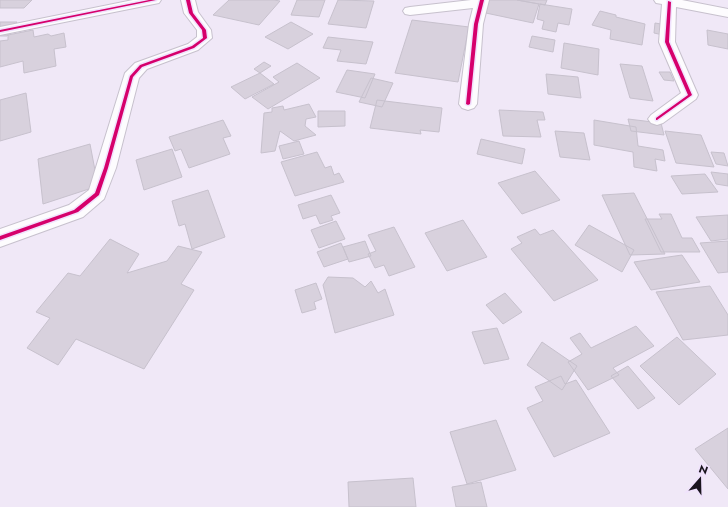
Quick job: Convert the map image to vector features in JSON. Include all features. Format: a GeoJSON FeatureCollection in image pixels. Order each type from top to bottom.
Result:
{"type":"FeatureCollection","features":[{"type":"Feature","properties":{"kind":"street"},"geometry":{"type":"LineString","coordinates":[[0,31],[154,0]]}},
{"type":"Feature","properties":{"kind":"street"},"geometry":{"type":"LineString","coordinates":[[0,238],[76,211],[97,194],[106,168],[130,77],[141,66],[193,47],[205,38],[204,30],[191,12],[188,0]]}},
{"type":"Feature","properties":{"kind":"street"},"geometry":{"type":"LineString","coordinates":[[657,119],[690,95],[667,42],[665,1],[728,13]]}},
{"type":"Feature","properties":{"kind":"street"},"geometry":{"type":"LineString","coordinates":[[410,11],[481,2],[476,24],[468,104]]}},
{"type":"Feature","properties":{"kind":"building"},"geometry":{"type":"Polygon","coordinates":[[[0,0],[32,0],[24,8],[0,8],[0,0]]]}},
{"type":"Feature","properties":{"kind":"building"},"geometry":{"type":"Polygon","coordinates":[[[229,0],[280,1],[259,25],[213,15],[229,0]]]}},
{"type":"Feature","properties":{"kind":"building"},"geometry":{"type":"Polygon","coordinates":[[[297,0],[325,0],[319,17],[291,15],[297,0]]]}},
{"type":"Feature","properties":{"kind":"building"},"geometry":{"type":"Polygon","coordinates":[[[338,0],[374,1],[366,28],[328,24],[338,0]]]}},
{"type":"Feature","properties":{"kind":"building"},"geometry":{"type":"Polygon","coordinates":[[[487,0],[517,0],[539,4],[533,23],[481,12],[487,0]]]}},
{"type":"Feature","properties":{"kind":"building"},"geometry":{"type":"Polygon","coordinates":[[[517,0],[547,0],[545,5],[517,0]]]}},
{"type":"Feature","properties":{"kind":"building"},"geometry":{"type":"Polygon","coordinates":[[[540,4],[572,9],[569,25],[558,23],[556,32],[542,29],[544,21],[537,19],[540,4]]]}},
{"type":"Feature","properties":{"kind":"building"},"geometry":{"type":"Polygon","coordinates":[[[600,11],[616,15],[616,17],[645,24],[642,45],[610,39],[611,30],[592,25],[600,11]]]}},
{"type":"Feature","properties":{"kind":"building"},"geometry":{"type":"Polygon","coordinates":[[[412,20],[469,27],[458,82],[395,73],[412,20]]]}},
{"type":"Feature","properties":{"kind":"building"},"geometry":{"type":"Polygon","coordinates":[[[0,22],[17,22],[7,36],[0,36],[0,22]]]}},
{"type":"Feature","properties":{"kind":"building"},"geometry":{"type":"Polygon","coordinates":[[[291,22],[313,34],[288,49],[265,37],[291,22]]]}},
{"type":"Feature","properties":{"kind":"building"},"geometry":{"type":"Polygon","coordinates":[[[655,23],[673,26],[672,37],[654,33],[655,23]]]}},
{"type":"Feature","properties":{"kind":"building"},"geometry":{"type":"Polygon","coordinates":[[[33,30],[34,37],[48,34],[51,36],[64,33],[66,47],[54,49],[56,66],[24,73],[23,61],[0,67],[0,41],[8,40],[8,35],[33,30]]]}},
{"type":"Feature","properties":{"kind":"building"},"geometry":{"type":"Polygon","coordinates":[[[707,30],[728,34],[728,49],[708,45],[707,30]]]}},
{"type":"Feature","properties":{"kind":"building"},"geometry":{"type":"Polygon","coordinates":[[[532,36],[555,40],[553,52],[529,47],[532,36]]]}},
{"type":"Feature","properties":{"kind":"building"},"geometry":{"type":"Polygon","coordinates":[[[328,37],[373,42],[366,64],[337,61],[341,50],[323,48],[328,37]]]}},
{"type":"Feature","properties":{"kind":"building"},"geometry":{"type":"Polygon","coordinates":[[[564,43],[599,49],[598,75],[561,68],[564,43]]]}},
{"type":"Feature","properties":{"kind":"building"},"geometry":{"type":"Polygon","coordinates":[[[264,62],[271,66],[260,73],[254,69],[264,62]]]}},
{"type":"Feature","properties":{"kind":"building"},"geometry":{"type":"Polygon","coordinates":[[[297,63],[320,78],[268,109],[252,97],[279,82],[273,77],[297,63]]]}},
{"type":"Feature","properties":{"kind":"building"},"geometry":{"type":"Polygon","coordinates":[[[620,64],[642,66],[653,101],[630,98],[620,64]]]}},
{"type":"Feature","properties":{"kind":"building"},"geometry":{"type":"Polygon","coordinates":[[[347,70],[375,74],[365,98],[336,92],[347,70]]]}},
{"type":"Feature","properties":{"kind":"building"},"geometry":{"type":"Polygon","coordinates":[[[659,72],[670,72],[674,81],[664,80],[659,72]]]}},
{"type":"Feature","properties":{"kind":"building"},"geometry":{"type":"Polygon","coordinates":[[[260,73],[274,84],[245,99],[231,87],[260,73]]]}},
{"type":"Feature","properties":{"kind":"building"},"geometry":{"type":"Polygon","coordinates":[[[546,74],[578,77],[581,98],[548,94],[546,74]]]}},
{"type":"Feature","properties":{"kind":"building"},"geometry":{"type":"Polygon","coordinates":[[[371,78],[393,83],[382,107],[359,102],[371,78]]]}},
{"type":"Feature","properties":{"kind":"building"},"geometry":{"type":"Polygon","coordinates":[[[26,93],[31,132],[0,141],[0,100],[26,93]]]}},
{"type":"Feature","properties":{"kind":"building"},"geometry":{"type":"Polygon","coordinates":[[[377,100],[442,108],[439,132],[420,130],[421,134],[370,128],[377,100]]]}},
{"type":"Feature","properties":{"kind":"building"},"geometry":{"type":"Polygon","coordinates":[[[309,104],[316,117],[306,119],[305,126],[316,135],[294,141],[280,131],[275,151],[261,153],[264,113],[272,112],[272,108],[283,106],[284,110],[309,104]]]}},
{"type":"Feature","properties":{"kind":"building"},"geometry":{"type":"Polygon","coordinates":[[[499,110],[543,112],[545,120],[537,120],[541,137],[503,136],[499,110]]]}},
{"type":"Feature","properties":{"kind":"building"},"geometry":{"type":"Polygon","coordinates":[[[318,111],[345,111],[345,126],[318,127],[318,111]]]}},
{"type":"Feature","properties":{"kind":"building"},"geometry":{"type":"Polygon","coordinates":[[[628,119],[661,123],[664,135],[631,131],[628,119]]]}},
{"type":"Feature","properties":{"kind":"building"},"geometry":{"type":"Polygon","coordinates":[[[223,120],[231,136],[223,138],[230,154],[189,168],[181,149],[175,151],[169,137],[223,120]]]}},
{"type":"Feature","properties":{"kind":"building"},"geometry":{"type":"Polygon","coordinates":[[[594,120],[636,127],[638,146],[663,150],[665,161],[655,159],[657,171],[634,167],[633,152],[594,145],[594,120]]]}},
{"type":"Feature","properties":{"kind":"building"},"geometry":{"type":"Polygon","coordinates":[[[555,131],[584,133],[590,160],[560,157],[555,131]]]}},
{"type":"Feature","properties":{"kind":"building"},"geometry":{"type":"Polygon","coordinates":[[[665,131],[701,135],[714,167],[676,163],[665,131]]]}},
{"type":"Feature","properties":{"kind":"building"},"geometry":{"type":"Polygon","coordinates":[[[481,139],[525,149],[522,164],[477,154],[481,139]]]}},
{"type":"Feature","properties":{"kind":"building"},"geometry":{"type":"Polygon","coordinates":[[[299,141],[304,154],[283,159],[279,146],[299,141]]]}},
{"type":"Feature","properties":{"kind":"building"},"geometry":{"type":"Polygon","coordinates":[[[90,144],[98,186],[43,204],[38,159],[90,144]]]}},
{"type":"Feature","properties":{"kind":"building"},"geometry":{"type":"Polygon","coordinates":[[[172,149],[182,177],[144,190],[136,160],[172,149]]]}},
{"type":"Feature","properties":{"kind":"building"},"geometry":{"type":"Polygon","coordinates":[[[317,152],[325,168],[331,166],[334,175],[339,173],[344,182],[295,196],[281,162],[317,152]]]}},
{"type":"Feature","properties":{"kind":"building"},"geometry":{"type":"Polygon","coordinates":[[[711,152],[724,153],[728,166],[716,164],[711,152]]]}},
{"type":"Feature","properties":{"kind":"building"},"geometry":{"type":"Polygon","coordinates":[[[535,171],[560,200],[522,214],[498,183],[535,171]]]}},
{"type":"Feature","properties":{"kind":"building"},"geometry":{"type":"Polygon","coordinates":[[[711,172],[728,174],[728,186],[716,184],[711,172]]]}},
{"type":"Feature","properties":{"kind":"building"},"geometry":{"type":"Polygon","coordinates":[[[705,174],[718,192],[682,194],[671,176],[705,174]]]}},
{"type":"Feature","properties":{"kind":"building"},"geometry":{"type":"Polygon","coordinates":[[[208,190],[225,237],[192,249],[185,224],[179,226],[172,201],[208,190]]]}},
{"type":"Feature","properties":{"kind":"building"},"geometry":{"type":"Polygon","coordinates":[[[634,193],[665,254],[630,255],[602,195],[634,193]]]}},
{"type":"Feature","properties":{"kind":"building"},"geometry":{"type":"Polygon","coordinates":[[[331,195],[340,213],[331,216],[333,220],[320,224],[316,215],[303,219],[298,205],[331,195]]]}},
{"type":"Feature","properties":{"kind":"building"},"geometry":{"type":"Polygon","coordinates":[[[659,214],[671,214],[682,238],[692,238],[700,252],[661,252],[645,219],[662,219],[659,214]]]}},
{"type":"Feature","properties":{"kind":"building"},"geometry":{"type":"Polygon","coordinates":[[[728,215],[728,239],[711,241],[696,217],[728,215]]]}},
{"type":"Feature","properties":{"kind":"building"},"geometry":{"type":"Polygon","coordinates":[[[463,220],[487,257],[447,271],[425,233],[463,220]]]}},
{"type":"Feature","properties":{"kind":"building"},"geometry":{"type":"Polygon","coordinates":[[[336,221],[345,239],[319,248],[311,230],[336,221]]]}},
{"type":"Feature","properties":{"kind":"building"},"geometry":{"type":"Polygon","coordinates":[[[589,225],[634,250],[622,272],[575,245],[589,225]]]}},
{"type":"Feature","properties":{"kind":"building"},"geometry":{"type":"Polygon","coordinates":[[[394,227],[415,267],[389,276],[384,265],[375,268],[368,254],[376,251],[368,235],[394,227]]]}},
{"type":"Feature","properties":{"kind":"building"},"geometry":{"type":"Polygon","coordinates":[[[535,229],[540,235],[553,230],[598,280],[554,301],[511,249],[522,243],[517,237],[535,229]]]}},
{"type":"Feature","properties":{"kind":"building"},"geometry":{"type":"Polygon","coordinates":[[[110,239],[139,254],[127,273],[167,261],[178,246],[202,252],[181,284],[194,290],[144,369],[76,339],[58,365],[27,348],[50,318],[36,312],[68,273],[80,276],[110,239]]]}},
{"type":"Feature","properties":{"kind":"building"},"geometry":{"type":"Polygon","coordinates":[[[365,241],[371,256],[349,262],[343,247],[365,241]]]}},
{"type":"Feature","properties":{"kind":"building"},"geometry":{"type":"Polygon","coordinates":[[[728,241],[728,272],[718,273],[700,243],[728,241]]]}},
{"type":"Feature","properties":{"kind":"building"},"geometry":{"type":"Polygon","coordinates":[[[341,243],[348,259],[324,267],[317,252],[341,243]]]}},
{"type":"Feature","properties":{"kind":"building"},"geometry":{"type":"Polygon","coordinates":[[[682,255],[700,282],[651,290],[634,262],[682,255]]]}},
{"type":"Feature","properties":{"kind":"building"},"geometry":{"type":"Polygon","coordinates":[[[328,277],[353,278],[365,287],[371,281],[378,293],[385,289],[394,315],[335,333],[323,285],[328,277]]]}},
{"type":"Feature","properties":{"kind":"building"},"geometry":{"type":"Polygon","coordinates":[[[316,283],[322,299],[314,302],[316,309],[302,313],[295,290],[316,283]]]}},
{"type":"Feature","properties":{"kind":"building"},"geometry":{"type":"Polygon","coordinates":[[[710,286],[728,315],[728,335],[683,340],[656,292],[710,286]]]}},
{"type":"Feature","properties":{"kind":"building"},"geometry":{"type":"Polygon","coordinates":[[[505,293],[522,312],[503,324],[486,305],[505,293]]]}},
{"type":"Feature","properties":{"kind":"building"},"geometry":{"type":"Polygon","coordinates":[[[636,326],[654,346],[613,368],[619,375],[588,390],[568,362],[582,354],[570,338],[580,333],[591,348],[636,326]]]}},
{"type":"Feature","properties":{"kind":"building"},"geometry":{"type":"Polygon","coordinates":[[[497,328],[509,359],[484,364],[472,332],[497,328]]]}},
{"type":"Feature","properties":{"kind":"building"},"geometry":{"type":"Polygon","coordinates":[[[677,337],[716,374],[679,405],[640,366],[677,337]]]}},
{"type":"Feature","properties":{"kind":"building"},"geometry":{"type":"Polygon","coordinates":[[[542,342],[577,366],[562,390],[527,365],[542,342]]]}},
{"type":"Feature","properties":{"kind":"building"},"geometry":{"type":"Polygon","coordinates":[[[628,366],[655,398],[638,409],[611,376],[628,366]]]}},
{"type":"Feature","properties":{"kind":"building"},"geometry":{"type":"Polygon","coordinates":[[[561,376],[565,384],[576,380],[610,433],[554,457],[527,408],[543,401],[535,387],[561,376]]]}},
{"type":"Feature","properties":{"kind":"building"},"geometry":{"type":"Polygon","coordinates":[[[496,420],[516,470],[467,484],[450,432],[496,420]]]}},
{"type":"Feature","properties":{"kind":"building"},"geometry":{"type":"Polygon","coordinates":[[[728,428],[728,489],[695,449],[728,428]]]}},
{"type":"Feature","properties":{"kind":"building"},"geometry":{"type":"Polygon","coordinates":[[[413,478],[416,507],[349,507],[348,482],[413,478]]]}},
{"type":"Feature","properties":{"kind":"building"},"geometry":{"type":"Polygon","coordinates":[[[481,482],[487,507],[456,507],[452,487],[481,482]]]}},
{"type":"Feature","properties":{"kind":"cycle path"},"geometry":{"type":"LineString","coordinates":[[0,31],[154,0]]}},
{"type":"Feature","properties":{"kind":"cycle path"},"geometry":{"type":"LineString","coordinates":[[0,238],[76,211],[97,194],[106,168],[131,77],[141,66],[193,47],[205,38],[204,30],[191,13],[188,0]]}},
{"type":"Feature","properties":{"kind":"cycle path"},"geometry":{"type":"LineString","coordinates":[[468,104],[476,24],[482,0]]}},
{"type":"Feature","properties":{"kind":"cycle path"},"geometry":{"type":"LineString","coordinates":[[657,119],[690,95],[667,42],[669,2]]}}]}
